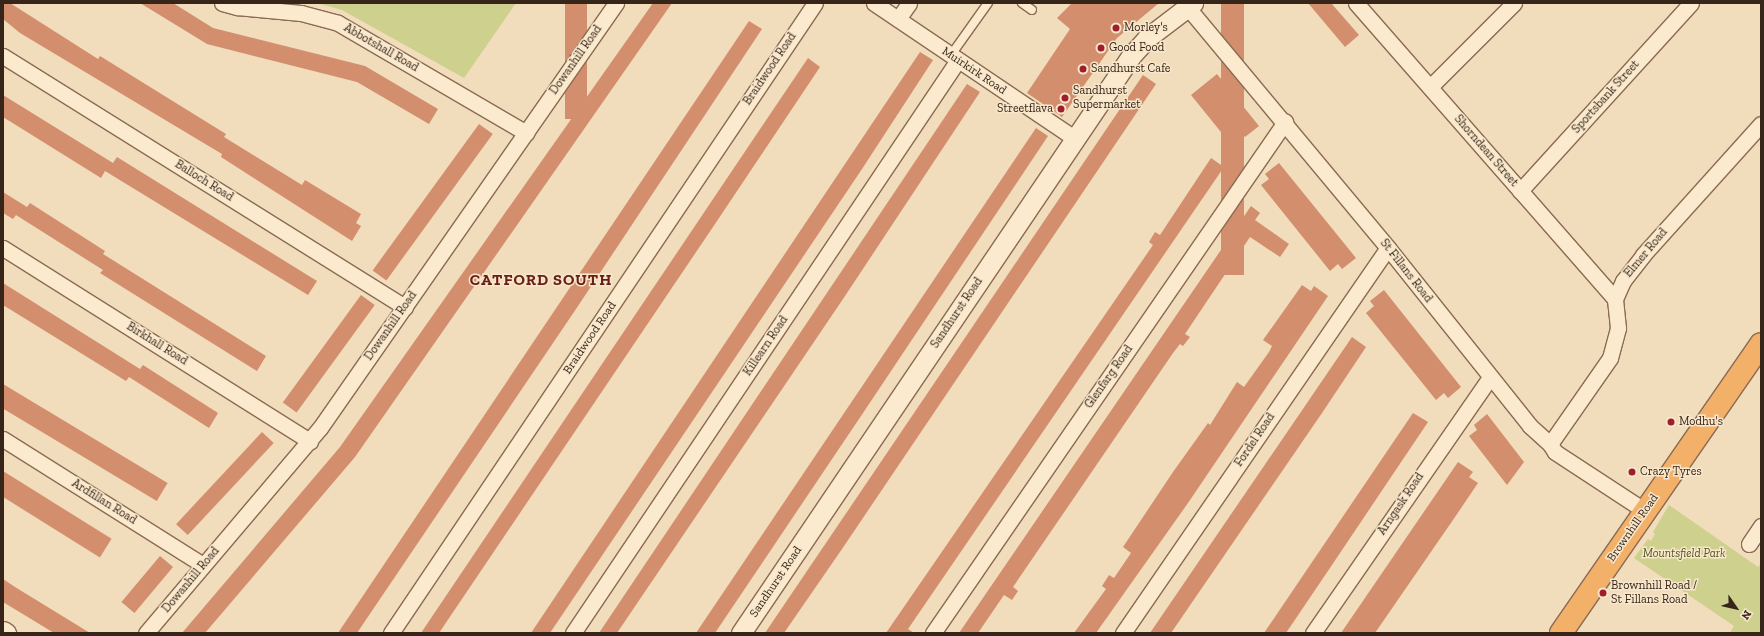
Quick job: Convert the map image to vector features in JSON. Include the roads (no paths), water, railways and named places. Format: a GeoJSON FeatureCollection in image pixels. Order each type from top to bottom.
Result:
{"type":"FeatureCollection","features":[{"type":"Feature","properties":{"kind":"highway","name":"Brownhill Road"},"geometry":{"type":"LineString","coordinates":[[1561,633],[1761,344]]}},
{"type":"Feature","properties":{"kind":"street","name":"Abbotshall Road"},"geometry":{"type":"LineString","coordinates":[[222,3],[237,7],[301,13],[338,23],[526,133]]}},
{"type":"Feature","properties":{"kind":"street","name":"Dowanhill Road"},"geometry":{"type":"LineString","coordinates":[[146,633],[310,441],[616,3]]}},
{"type":"Feature","properties":{"kind":"street","name":"Braidwood Road"},"geometry":{"type":"LineString","coordinates":[[391,633],[815,3]]}},
{"type":"Feature","properties":{"kind":"street","name":"Muirkirk Road"},"geometry":{"type":"LineString","coordinates":[[874,3],[1074,138]]}},
{"type":"Feature","properties":{"kind":"street"},"geometry":{"type":"LineString","coordinates":[[898,19],[909,3]]}},
{"type":"Feature","properties":{"kind":"street","name":"Shorndean Street"},"geometry":{"type":"LineString","coordinates":[[1356,3],[1615,300]]}},
{"type":"Feature","properties":{"kind":"street"},"geometry":{"type":"LineString","coordinates":[[1430,87],[1514,3]]}},
{"type":"Feature","properties":{"kind":"street","name":"Sportsbank Street"},"geometry":{"type":"LineString","coordinates":[[1520,191],[1691,3]]}},
{"type":"Feature","properties":{"kind":"street","name":"St Fillans Road"},"geometry":{"type":"LineString","coordinates":[[1188,4],[1388,248],[1530,426],[1550,444],[1555,452],[1645,511]]}},
{"type":"Feature","properties":{"kind":"street","name":"Sandhurst Road"},"geometry":{"type":"LineString","coordinates":[[741,633],[1074,138],[1136,50],[1188,4]]}},
{"type":"Feature","properties":{"kind":"street","name":"Balloch Road"},"geometry":{"type":"LineString","coordinates":[[3,56],[405,307]]}},
{"type":"Feature","properties":{"kind":"street","name":"Killearn Road"},"geometry":{"type":"LineString","coordinates":[[573,633],[955,57]]}},
{"type":"Feature","properties":{"kind":"street","name":"Glenfarg Road"},"geometry":{"type":"LineString","coordinates":[[933,633],[1285,122]]}},
{"type":"Feature","properties":{"kind":"street","name":"Elmer Road"},"geometry":{"type":"LineString","coordinates":[[1550,444],[1610,358],[1618,328],[1615,300],[1623,281],[1642,255],[1761,124]]}},
{"type":"Feature","properties":{"kind":"street","name":"Birkhall Road"},"geometry":{"type":"LineString","coordinates":[[3,248],[310,441]]}},
{"type":"Feature","properties":{"kind":"street","name":"Fordel Road"},"geometry":{"type":"LineString","coordinates":[[1123,633],[1388,248]]}},
{"type":"Feature","properties":{"kind":"street","name":"Arngask Road"},"geometry":{"type":"LineString","coordinates":[[1313,633],[1490,377]]}},
{"type":"Feature","properties":{"kind":"street","name":"Ardfillan Road"},"geometry":{"type":"LineString","coordinates":[[3,439],[204,565]]}},
{"type":"Feature","properties":{"kind":"street"},"geometry":{"type":"LineString","coordinates":[[1748,544],[1761,526]]}},
{"type":"Feature","properties":{"kind":"lane"},"geometry":{"type":"LineString","coordinates":[[955,57],[988,3]]}},
{"type":"Feature","properties":{"kind":"lane"},"geometry":{"type":"LineString","coordinates":[[1022,3],[1032,10]]}},
{"type":"Feature","properties":{"kind":"place","name":"Morley's"},"geometry":{"type":"Point","coordinates":[1116,28]}},
{"type":"Feature","properties":{"kind":"place","name":"Good Food"},"geometry":{"type":"Point","coordinates":[1101,48]}},
{"type":"Feature","properties":{"kind":"place","name":"Sandhurst Cafe"},"geometry":{"type":"Point","coordinates":[1083,69]}},
{"type":"Feature","properties":{"kind":"place","name":"Sandhurst Supermarket"},"geometry":{"type":"Point","coordinates":[1065,98]}},
{"type":"Feature","properties":{"kind":"place","name":"Streetflava"},"geometry":{"type":"Point","coordinates":[1061,109]}},
{"type":"Feature","properties":{"kind":"place","name":"Modhu's"},"geometry":{"type":"Point","coordinates":[1671,422]}},
{"type":"Feature","properties":{"kind":"place","name":"Crazy Tyres"},"geometry":{"type":"Point","coordinates":[1632,472]}},
{"type":"Feature","properties":{"kind":"place","name":"Brownhill Road / St Fillans Road"},"geometry":{"type":"Point","coordinates":[1603,593]}},
{"type":"Feature","properties":{"kind":"district","name":"CATFORD SOUTH"},"geometry":{"type":"Point","coordinates":[541,280]}},
{"type":"Feature","properties":{"kind":"park label","name":"Mountsfield Park"},"geometry":{"type":"Point","coordinates":[1684,554]}}]}
